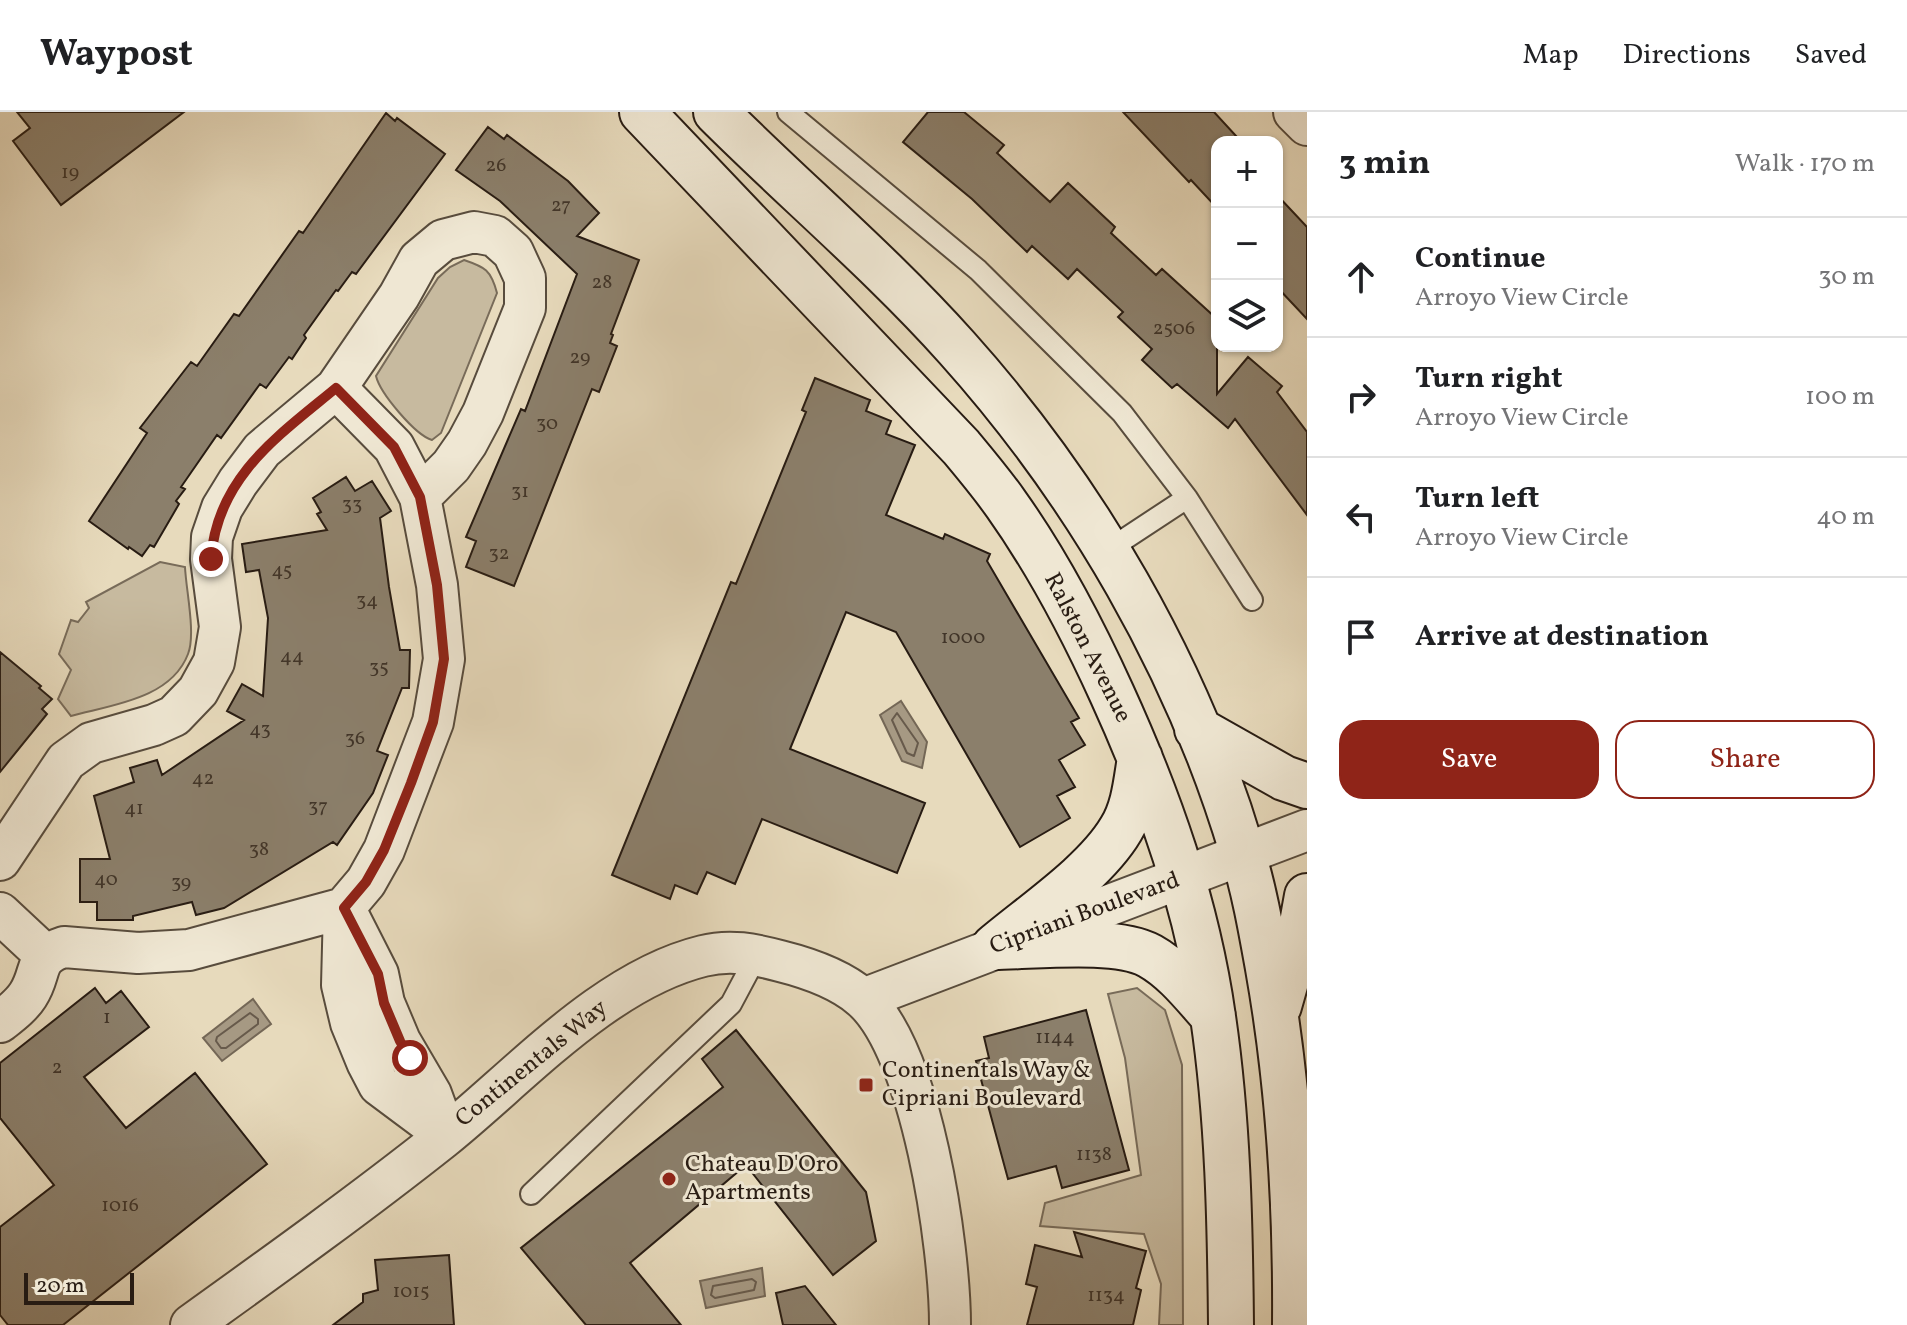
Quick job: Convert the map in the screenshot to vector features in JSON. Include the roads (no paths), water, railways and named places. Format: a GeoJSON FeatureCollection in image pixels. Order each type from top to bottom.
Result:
{"type":"FeatureCollection","features":[{"type":"Feature","properties":{"kind":"main road","name":"Ralston Avenue"},"geometry":{"type":"LineString","coordinates":[[642,112],[961,447],[1006,503],[1049,571],[1090,646],[1140,758],[1183,878],[1197,932],[1213,1016],[1229,1184],[1231,1325]]}},
{"type":"Feature","properties":{"kind":"main road"},"geometry":{"type":"LineString","coordinates":[[716,112],[956,347],[1010,412],[1061,481],[1108,550],[1149,624],[1219,781],[1243,854],[1261,930],[1287,1102],[1293,1187],[1295,1325]]}},
{"type":"Feature","properties":{"kind":"main road"},"geometry":{"type":"LineString","coordinates":[[1197,729],[1284,778],[1307,786]]}},
{"type":"Feature","properties":{"kind":"main road"},"geometry":{"type":"LineString","coordinates":[[994,947],[1096,862],[1122,829],[1134,797],[1140,758]]}},
{"type":"Feature","properties":{"kind":"main road"},"geometry":{"type":"LineString","coordinates":[[1276,1016],[1301,929],[1307,896]]}},
{"type":"Feature","properties":{"kind":"main road"},"geometry":{"type":"LineString","coordinates":[[994,947],[1119,946],[1148,954],[1169,969],[1213,1016]]}},
{"type":"Feature","properties":{"kind":"street"},"geometry":{"type":"LineString","coordinates":[[1294,112],[1307,125]]}},
{"type":"Feature","properties":{"kind":"street"},"geometry":{"type":"LineString","coordinates":[[0,860],[66,761],[91,743],[174,716],[198,691],[214,662],[218,646],[220,627],[211,559],[212,537],[222,508],[262,450],[336,388],[399,296],[419,260],[443,240],[474,232],[495,236],[513,252],[525,278],[525,308],[483,413],[467,443],[451,466],[420,497]]}},
{"type":"Feature","properties":{"kind":"street"},"geometry":{"type":"LineString","coordinates":[[0,1022],[27,997],[45,955],[64,947],[138,953],[189,950],[344,908],[366,882],[384,850],[433,722],[444,659],[437,585],[420,497],[394,447],[336,388]]}},
{"type":"Feature","properties":{"kind":"street","name":"Cipriani Boulevard"},"geometry":{"type":"LineString","coordinates":[[863,999],[1307,830]]}},
{"type":"Feature","properties":{"kind":"street"},"geometry":{"type":"LineString","coordinates":[[344,908],[342,985],[351,1023],[367,1062],[379,1085],[446,1135]]}},
{"type":"Feature","properties":{"kind":"street"},"geometry":{"type":"LineString","coordinates":[[0,913],[45,955]]}},
{"type":"Feature","properties":{"kind":"street","name":"Continentals Way"},"geometry":{"type":"LineString","coordinates":[[191,1325],[346,1215],[601,1005],[655,974],[704,956],[750,952],[802,966],[834,980],[863,999],[887,1032],[904,1067],[930,1155],[944,1236],[947,1324]]}},
{"type":"Feature","properties":{"kind":"lane"},"geometry":{"type":"LineString","coordinates":[[788,112],[978,270],[1122,413],[1187,498],[1252,600]]}},
{"type":"Feature","properties":{"kind":"lane"},"geometry":{"type":"LineString","coordinates":[[1108,550],[1187,498]]}},
{"type":"Feature","properties":{"kind":"lane"},"geometry":{"type":"LineString","coordinates":[[531,1194],[731,1004],[757,955]]}},
{"type":"Feature","properties":{"kind":"water"},"geometry":{"type":"Polygon","coordinates":[[[901,701],[927,742],[922,768],[902,761],[880,715],[901,701]]]}},
{"type":"Feature","properties":{"kind":"water"},"geometry":{"type":"Polygon","coordinates":[[[253,999],[271,1024],[222,1061],[203,1038],[253,999]]]}},
{"type":"Feature","properties":{"kind":"water"},"geometry":{"type":"Polygon","coordinates":[[[762,1268],[765,1296],[706,1308],[700,1281],[762,1268]]]}},
{"type":"Feature","properties":{"kind":"place","name":"Continentals Way & Cipriani Boulevard"},"geometry":{"type":"Point","coordinates":[866,1085]}},
{"type":"Feature","properties":{"kind":"place","name":"Chateau D'Oro Apartments"},"geometry":{"type":"Point","coordinates":[669,1179]}}]}
